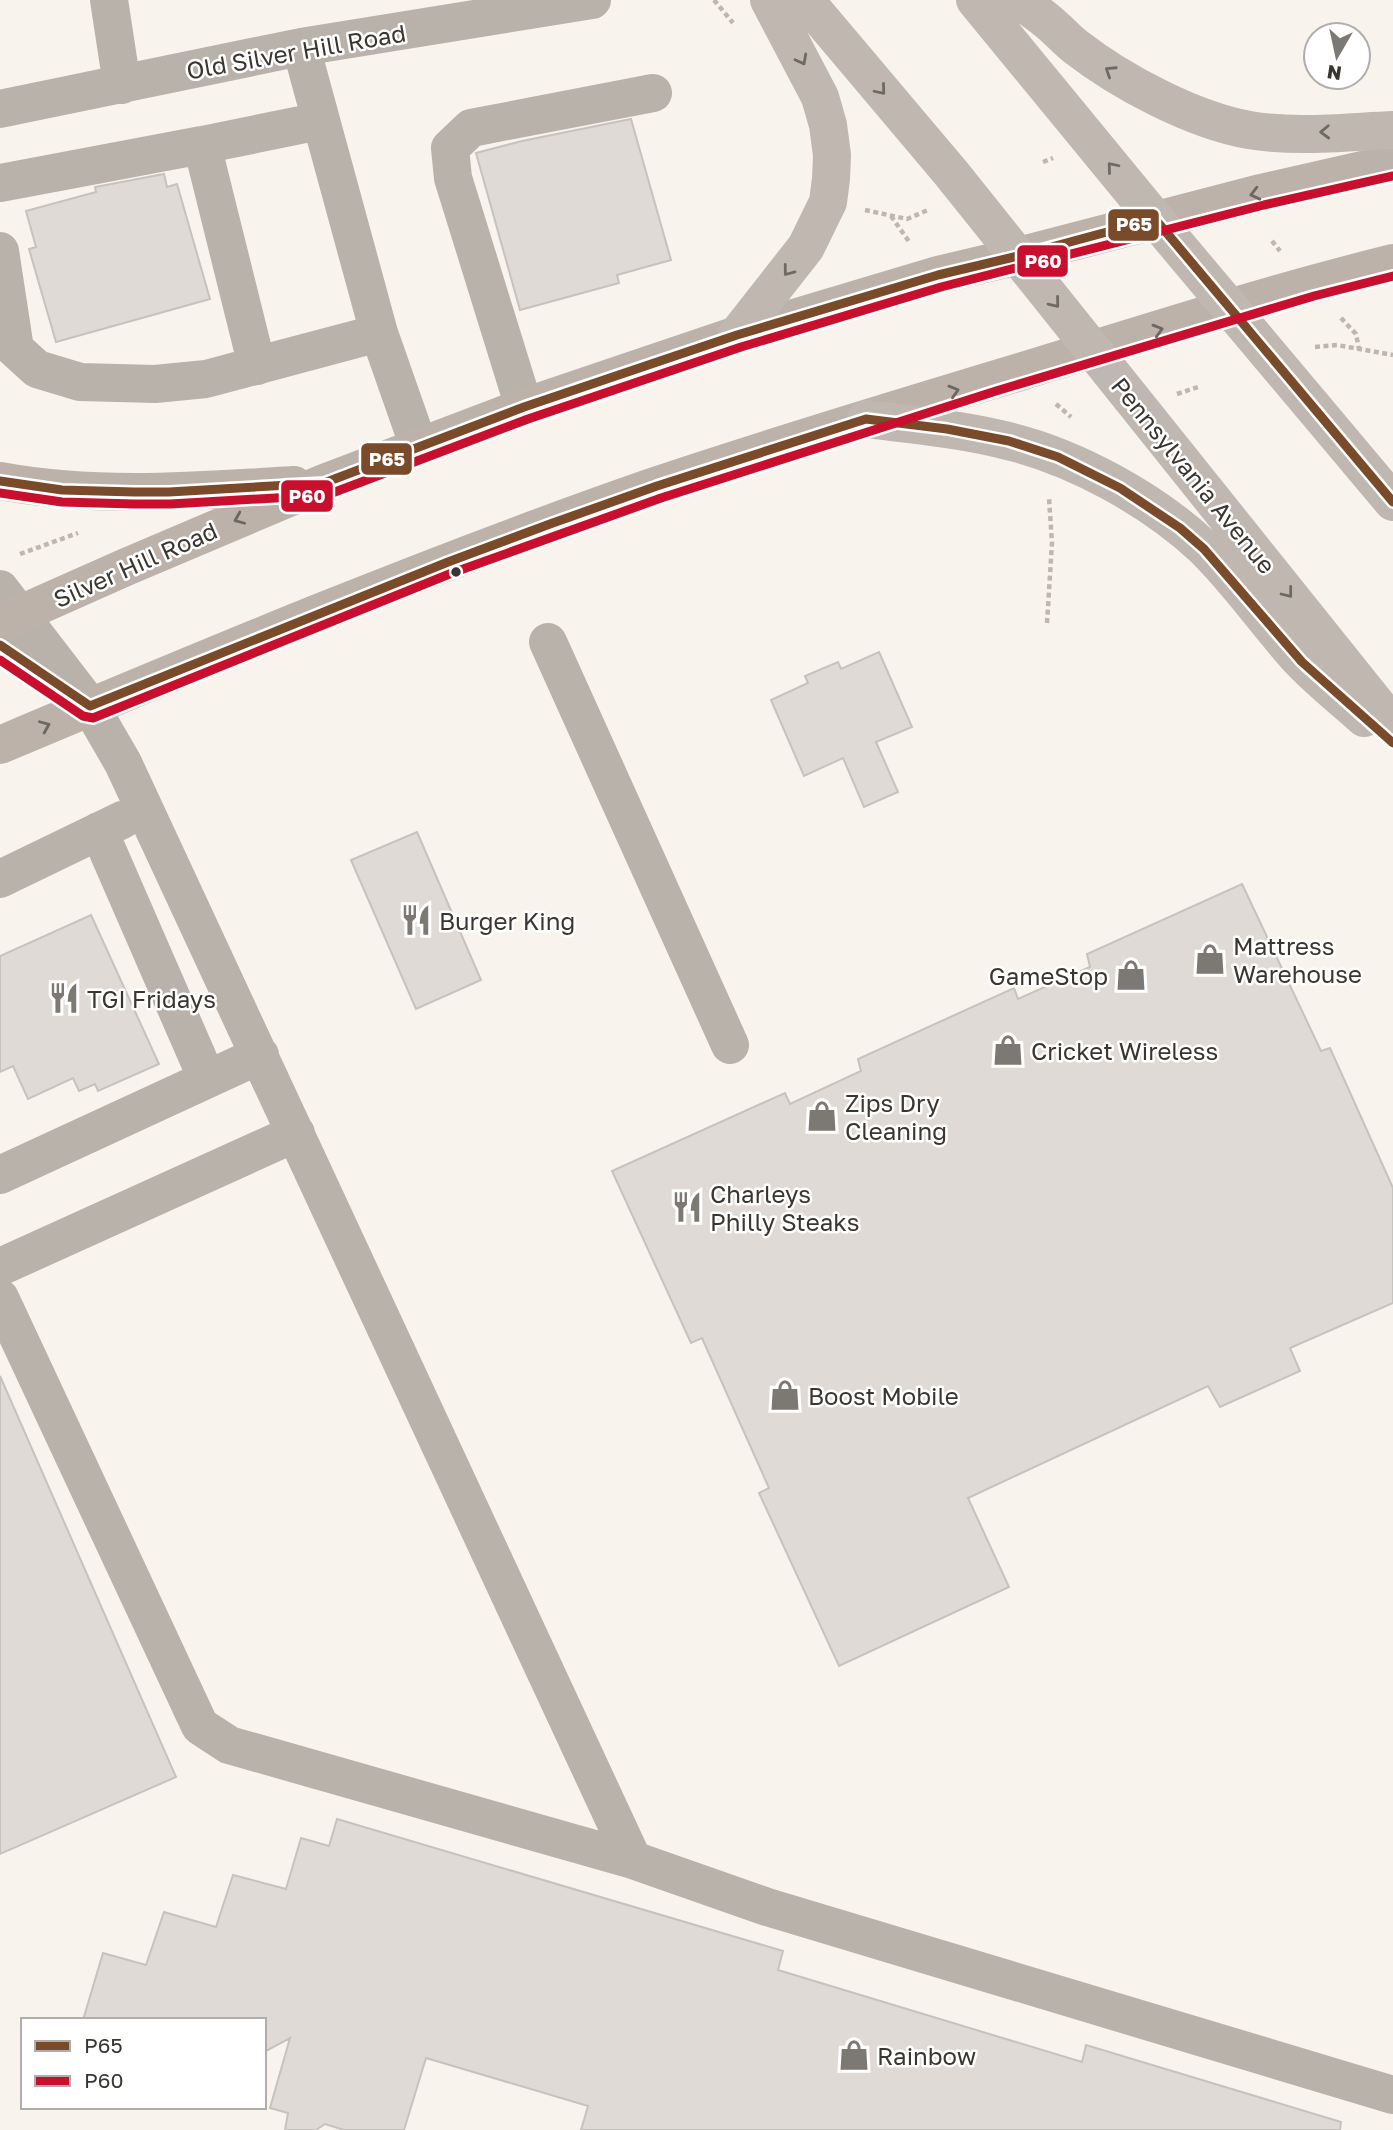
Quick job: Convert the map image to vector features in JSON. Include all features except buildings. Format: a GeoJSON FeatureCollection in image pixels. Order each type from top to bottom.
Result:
{"type":"FeatureCollection","features":[{"type":"Feature","properties":{"kind":"highway"},"geometry":{"type":"LineString","coordinates":[[737,335],[806,247],[828,202],[831,179],[832,155],[828,125],[820,97],[769,0]]}},
{"type":"Feature","properties":{"kind":"highway","name":"Pennsylvania Avenue"},"geometry":{"type":"LineString","coordinates":[[805,0],[1018,256],[1393,725]]}},
{"type":"Feature","properties":{"kind":"highway"},"geometry":{"type":"LineString","coordinates":[[975,0],[1393,502]]}},
{"type":"Feature","properties":{"kind":"highway"},"geometry":{"type":"LineString","coordinates":[[1018,0],[1051,24],[1074,46],[1127,82],[1220,122],[1248,130],[1278,133],[1393,130]]}},
{"type":"Feature","properties":{"kind":"highway"},"geometry":{"type":"LineString","coordinates":[[866,419],[947,429],[1009,441],[1058,457],[1120,488],[1180,528],[1204,549],[1302,662],[1393,743]]}},
{"type":"Feature","properties":{"kind":"main road","name":"Silver Hill Road"},"geometry":{"type":"LineString","coordinates":[[5,618],[324,483],[524,407],[737,335],[938,275],[1155,219],[1393,163]]}},
{"type":"Feature","properties":{"kind":"main road"},"geometry":{"type":"LineString","coordinates":[[0,745],[90,706],[525,533],[670,482],[1093,349],[1311,284],[1393,263]]}},
{"type":"Feature","properties":{"kind":"main road"},"geometry":{"type":"LineString","coordinates":[[0,481],[62,490],[134,492],[324,483]]}},
{"type":"Feature","properties":{"kind":"street"},"geometry":{"type":"LineString","coordinates":[[109,0],[122,85]]}},
{"type":"Feature","properties":{"kind":"street","name":"Old Silver Hill Road"},"geometry":{"type":"LineString","coordinates":[[0,109],[301,47],[592,0]]}},
{"type":"Feature","properties":{"kind":"street"},"geometry":{"type":"LineString","coordinates":[[301,47],[379,333],[419,447]]}},
{"type":"Feature","properties":{"kind":"street"},"geometry":{"type":"LineString","coordinates":[[524,407],[453,178],[450,148],[471,128],[653,93]]}},
{"type":"Feature","properties":{"kind":"street"},"geometry":{"type":"LineString","coordinates":[[0,183],[320,121]]}},
{"type":"Feature","properties":{"kind":"street"},"geometry":{"type":"LineString","coordinates":[[202,145],[257,366]]}},
{"type":"Feature","properties":{"kind":"street"},"geometry":{"type":"LineString","coordinates":[[0,251],[16,349],[37,369],[80,382],[155,384],[206,379],[379,333]]}},
{"type":"Feature","properties":{"kind":"street"},"geometry":{"type":"LineString","coordinates":[[5,618],[90,706],[123,763],[633,1860]]}},
{"type":"Feature","properties":{"kind":"street"},"geometry":{"type":"LineString","coordinates":[[548,642],[730,1045]]}},
{"type":"Feature","properties":{"kind":"street"},"geometry":{"type":"LineString","coordinates":[[0,879],[146,809]]}},
{"type":"Feature","properties":{"kind":"street"},"geometry":{"type":"LineString","coordinates":[[99,831],[207,1079]]}},
{"type":"Feature","properties":{"kind":"street"},"geometry":{"type":"LineString","coordinates":[[0,1175],[260,1055]]}},
{"type":"Feature","properties":{"kind":"street"},"geometry":{"type":"LineString","coordinates":[[0,1267],[296,1133]]}},
{"type":"Feature","properties":{"kind":"street"},"geometry":{"type":"LineString","coordinates":[[0,1298],[201,1726],[229,1745],[633,1860],[767,1907],[1393,2095]]}},
{"type":"Feature","properties":{"kind":"path"},"geometry":{"type":"LineString","coordinates":[[852,206],[907,219],[928,210]]}},
{"type":"Feature","properties":{"kind":"path"},"geometry":{"type":"LineString","coordinates":[[890,215],[910,244]]}},
{"type":"Feature","properties":{"kind":"path"},"geometry":{"type":"LineString","coordinates":[[1272,242],[1281,252]]}},
{"type":"Feature","properties":{"kind":"path"},"geometry":{"type":"LineString","coordinates":[[1341,317],[1356,334],[1359,349]]}},
{"type":"Feature","properties":{"kind":"path"},"geometry":{"type":"LineString","coordinates":[[1314,348],[1337,345],[1393,355]]}},
{"type":"Feature","properties":{"kind":"path"},"geometry":{"type":"LineString","coordinates":[[1177,394],[1201,386]]}},
{"type":"Feature","properties":{"kind":"path"},"geometry":{"type":"LineString","coordinates":[[1053,401],[1077,423]]}},
{"type":"Feature","properties":{"kind":"path"},"geometry":{"type":"LineString","coordinates":[[1047,623],[1052,543],[1049,492]]}},
{"type":"Feature","properties":{"kind":"path"},"geometry":{"type":"LineString","coordinates":[[18,554],[79,532]]}},
{"type":"Feature","properties":{"kind":"transit line","name":"P60"},"geometry":{"type":"LineString","coordinates":[[0,493],[62,502],[134,504],[327,495],[528,419],[741,347],[941,287],[1264,205],[1393,176]]}},
{"type":"Feature","properties":{"kind":"transit line","name":"P65"},"geometry":{"type":"LineString","coordinates":[[0,481],[62,490],[134,492],[324,483],[524,407],[737,335],[938,275],[1155,219],[1393,502]]}},
{"type":"Feature","properties":{"kind":"transit line","name":"P60"},"geometry":{"type":"LineString","coordinates":[[0,660],[83,716],[93,718],[452,573],[661,498],[996,391],[1314,296],[1393,276]]}},
{"type":"Feature","properties":{"kind":"transit line","name":"P65"},"geometry":{"type":"LineString","coordinates":[[0,645],[90,706],[448,562],[550,524],[657,486],[866,419],[947,429],[1009,441],[1058,457],[1120,488],[1180,528],[1204,549],[1302,662],[1393,743]]}},
{"type":"Feature","properties":{"kind":"place","name":"Burger King"},"geometry":{"type":"Point","coordinates":[416,920]}},
{"type":"Feature","properties":{"kind":"place","name":"Mattress Warehouse"},"geometry":{"type":"Point","coordinates":[1210,959]}},
{"type":"Feature","properties":{"kind":"place","name":"GameStop"},"geometry":{"type":"Point","coordinates":[1131,975]}},
{"type":"Feature","properties":{"kind":"place","name":"TGI Fridays"},"geometry":{"type":"Point","coordinates":[64,998]}},
{"type":"Feature","properties":{"kind":"place","name":"Cricket Wireless"},"geometry":{"type":"Point","coordinates":[1008,1050]}},
{"type":"Feature","properties":{"kind":"place","name":"Zips Dry Cleaning"},"geometry":{"type":"Point","coordinates":[822,1116]}},
{"type":"Feature","properties":{"kind":"place","name":"Charleys Philly Steaks"},"geometry":{"type":"Point","coordinates":[687,1207]}},
{"type":"Feature","properties":{"kind":"place","name":"Boost Mobile"},"geometry":{"type":"Point","coordinates":[785,1395]}},
{"type":"Feature","properties":{"kind":"place","name":"Rainbow"},"geometry":{"type":"Point","coordinates":[854,2055]}}]}
